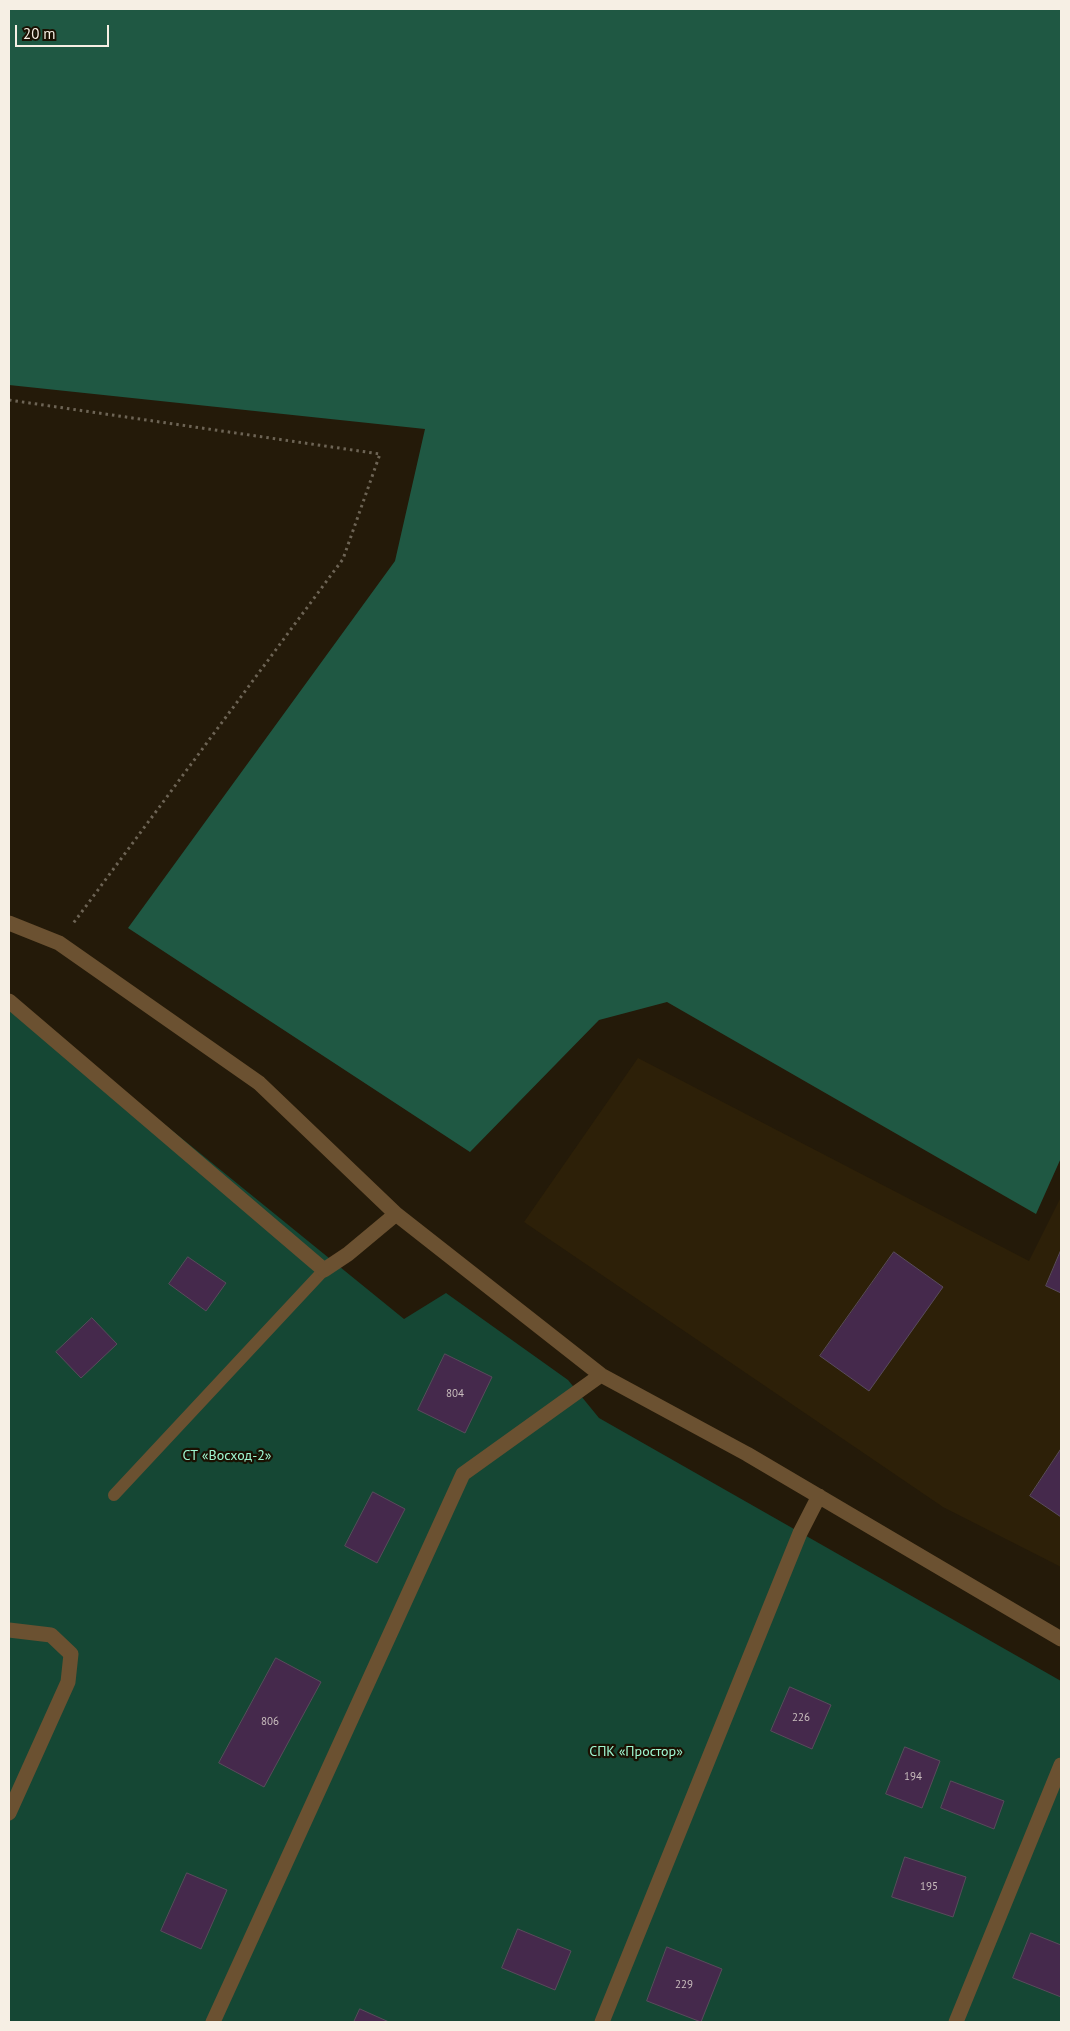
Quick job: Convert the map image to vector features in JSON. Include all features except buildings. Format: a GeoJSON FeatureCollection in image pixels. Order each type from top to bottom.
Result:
{"type":"FeatureCollection","features":[{"type":"Feature","properties":{"kind":"street"},"geometry":{"type":"LineString","coordinates":[[9,923],[59,943],[259,1083],[396,1214],[601,1375],[738,1449],[1061,1639]]}},
{"type":"Feature","properties":{"kind":"street"},"geometry":{"type":"LineString","coordinates":[[9,1001],[324,1270],[348,1254],[396,1214]]}},
{"type":"Feature","properties":{"kind":"street"},"geometry":{"type":"LineString","coordinates":[[213,2022],[463,1474],[601,1375]]}},
{"type":"Feature","properties":{"kind":"street"},"geometry":{"type":"LineString","coordinates":[[602,2022],[800,1533],[819,1496]]}},
{"type":"Feature","properties":{"kind":"street"},"geometry":{"type":"LineString","coordinates":[[9,1630],[51,1635],[71,1654],[68,1682],[9,1813]]}},
{"type":"Feature","properties":{"kind":"street"},"geometry":{"type":"LineString","coordinates":[[956,2022],[1061,1765]]}},
{"type":"Feature","properties":{"kind":"lane"},"geometry":{"type":"LineString","coordinates":[[114,1495],[324,1270]]}},
{"type":"Feature","properties":{"kind":"path"},"geometry":{"type":"LineString","coordinates":[[9,400],[380,454],[343,559],[59,943]]}},
{"type":"Feature","properties":{"kind":"shaded area"},"geometry":{"type":"Polygon","coordinates":[[[638,1058],[1029,1261],[1061,1197],[1061,1567],[943,1507],[524,1222],[638,1058]]]}},
{"type":"Feature","properties":{"kind":"green space"},"geometry":{"type":"Polygon","coordinates":[[[9,9],[1061,9],[1061,1158],[1036,1214],[667,1002],[599,1020],[470,1152],[128,928],[395,561],[425,429],[9,385],[9,9]]]}},
{"type":"Feature","properties":{"kind":"green space"},"geometry":{"type":"Polygon","coordinates":[[[9,998],[404,1319],[446,1293],[568,1380],[599,1418],[1061,1681],[1061,2022],[9,2022],[9,998]]]}},
{"type":"Feature","properties":{"kind":"park label","name":"СТ «Восход-2»"},"geometry":{"type":"Point","coordinates":[227,1456]}},
{"type":"Feature","properties":{"kind":"park label","name":"СПК «Простор»"},"geometry":{"type":"Point","coordinates":[636,1752]}}]}
